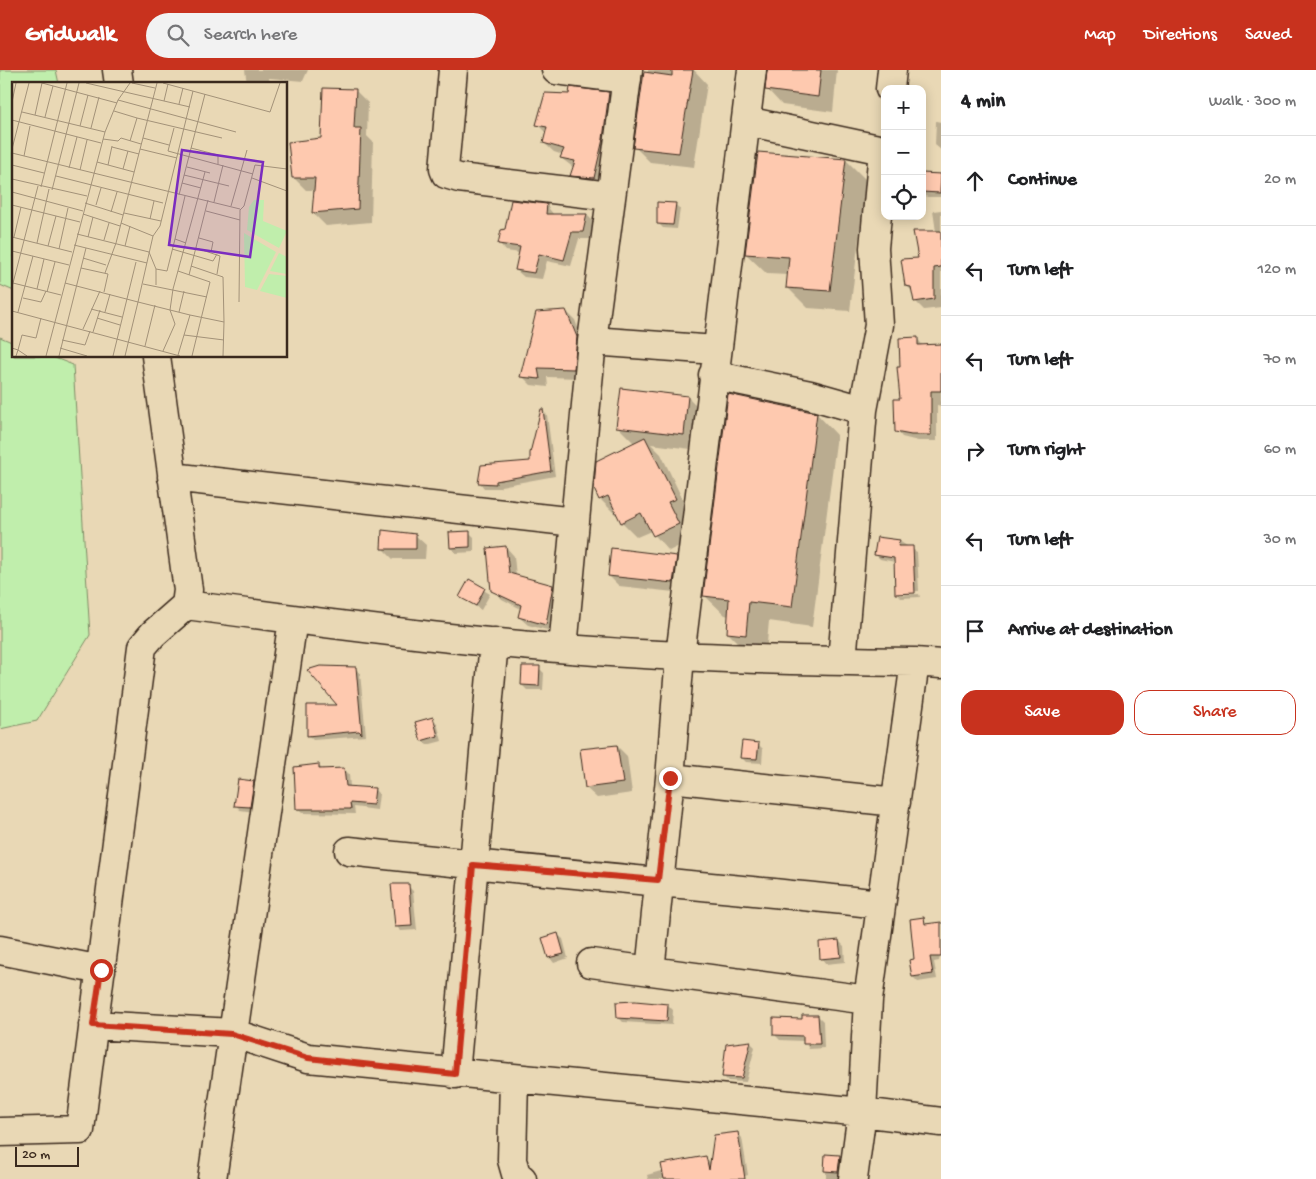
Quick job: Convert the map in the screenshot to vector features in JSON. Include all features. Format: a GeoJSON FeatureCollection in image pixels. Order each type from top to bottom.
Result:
{"type":"FeatureCollection","features":[{"type":"Feature","properties":{"kind":"street"},"geometry":{"type":"LineString","coordinates":[[453,70],[444,169],[446,174],[459,178],[610,196]]}},
{"type":"Feature","properties":{"kind":"street"},"geometry":{"type":"LineString","coordinates":[[556,70],[627,75],[592,341],[563,648]]}},
{"type":"Feature","properties":{"kind":"street"},"geometry":{"type":"LineString","coordinates":[[650,971],[670,778],[680,656],[752,70]]}},
{"type":"Feature","properties":{"kind":"street"},"geometry":{"type":"LineString","coordinates":[[890,85],[892,70]]}},
{"type":"Feature","properties":{"kind":"street"},"geometry":{"type":"LineString","coordinates":[[746,121],[881,143]]}},
{"type":"Feature","properties":{"kind":"street"},"geometry":{"type":"LineString","coordinates":[[842,661],[863,410],[879,325],[874,241],[881,172]]}},
{"type":"Feature","properties":{"kind":"street"},"geometry":{"type":"LineString","coordinates":[[592,341],[715,363],[810,396],[863,410]]}},
{"type":"Feature","properties":{"kind":"street"},"geometry":{"type":"LineString","coordinates":[[0,1132],[80,1130],[142,647],[152,634],[186,605],[188,590],[156,358]]}},
{"type":"Feature","properties":{"kind":"street"},"geometry":{"type":"LineString","coordinates":[[172,477],[575,522]]}},
{"type":"Feature","properties":{"kind":"street"},"geometry":{"type":"LineString","coordinates":[[186,605],[494,642],[563,648],[680,656],[941,664]]}},
{"type":"Feature","properties":{"kind":"street"},"geometry":{"type":"LineString","coordinates":[[212,1179],[293,619]]}},
{"type":"Feature","properties":{"kind":"street"},"geometry":{"type":"LineString","coordinates":[[455,1074],[494,642]]}},
{"type":"Feature","properties":{"kind":"street"},"geometry":{"type":"LineString","coordinates":[[853,1179],[862,1112],[868,1000],[914,662]]}},
{"type":"Feature","properties":{"kind":"street"},"geometry":{"type":"LineString","coordinates":[[670,778],[896,802]]}},
{"type":"Feature","properties":{"kind":"street"},"geometry":{"type":"LineString","coordinates":[[349,851],[473,865],[658,880],[882,904]]}},
{"type":"Feature","properties":{"kind":"street"},"geometry":{"type":"LineString","coordinates":[[0,950],[101,970]]}},
{"type":"Feature","properties":{"kind":"street"},"geometry":{"type":"LineString","coordinates":[[591,963],[868,1000]]}},
{"type":"Feature","properties":{"kind":"street"},"geometry":{"type":"LineString","coordinates":[[93,1025],[232,1034],[308,1058],[514,1080],[862,1112],[941,1122]]}},
{"type":"Feature","properties":{"kind":"street"},"geometry":{"type":"LineString","coordinates":[[514,1080],[512,1160],[516,1174],[522,1179]]}},
{"type":"Feature","properties":{"kind":"green space"},"geometry":{"type":"Polygon","coordinates":[[[0,70],[56,70],[59,82],[12,82],[12,290],[0,285],[0,70]]]}},
{"type":"Feature","properties":{"kind":"green space"},"geometry":{"type":"Polygon","coordinates":[[[0,337],[12,342],[12,358],[55,358],[73,365],[90,635],[37,721],[0,729],[0,337]]]}},
{"type":"Feature","properties":{"kind":"building"},"geometry":{"type":"Polygon","coordinates":[[[672,70],[693,70],[679,153],[633,148],[644,72],[672,76],[672,70]]]}},
{"type":"Feature","properties":{"kind":"building"},"geometry":{"type":"Polygon","coordinates":[[[767,70],[821,70],[818,97],[765,90],[767,70]]]}},
{"type":"Feature","properties":{"kind":"building"},"geometry":{"type":"Polygon","coordinates":[[[570,87],[609,92],[603,139],[594,178],[570,176],[575,161],[560,158],[564,149],[543,143],[547,127],[536,125],[545,93],[569,94],[570,87]]]}},
{"type":"Feature","properties":{"kind":"building"},"geometry":{"type":"Polygon","coordinates":[[[323,88],[356,89],[354,128],[361,128],[358,209],[312,213],[315,178],[292,178],[288,142],[321,138],[323,88]]]}},
{"type":"Feature","properties":{"kind":"building"},"geometry":{"type":"Polygon","coordinates":[[[758,152],[846,159],[830,291],[786,288],[789,257],[745,254],[758,152]]]}},
{"type":"Feature","properties":{"kind":"building"},"geometry":{"type":"Polygon","coordinates":[[[926,173],[941,174],[940,193],[926,192],[926,173]]]}},
{"type":"Feature","properties":{"kind":"building"},"geometry":{"type":"Polygon","coordinates":[[[511,200],[547,204],[546,214],[587,214],[583,232],[572,232],[564,260],[539,254],[534,273],[515,270],[520,247],[498,244],[501,230],[505,229],[511,200]]]}},
{"type":"Feature","properties":{"kind":"building"},"geometry":{"type":"Polygon","coordinates":[[[657,202],[676,203],[673,225],[657,224],[657,202]]]}},
{"type":"Feature","properties":{"kind":"building"},"geometry":{"type":"Polygon","coordinates":[[[913,231],[941,231],[941,267],[934,268],[934,299],[914,302],[911,287],[905,286],[901,259],[918,258],[913,231]]]}},
{"type":"Feature","properties":{"kind":"building"},"geometry":{"type":"Polygon","coordinates":[[[566,310],[577,337],[574,369],[538,368],[540,379],[520,377],[536,312],[566,310]]]}},
{"type":"Feature","properties":{"kind":"building"},"geometry":{"type":"Polygon","coordinates":[[[918,337],[918,345],[941,344],[941,391],[931,391],[931,435],[911,435],[895,432],[894,399],[900,399],[897,367],[900,367],[899,338],[918,337]]]}},
{"type":"Feature","properties":{"kind":"building"},"geometry":{"type":"Polygon","coordinates":[[[621,388],[688,396],[684,435],[616,427],[621,388]]]}},
{"type":"Feature","properties":{"kind":"building"},"geometry":{"type":"Polygon","coordinates":[[[728,394],[817,413],[792,607],[749,602],[746,635],[727,633],[729,599],[703,596],[728,394]]]}},
{"type":"Feature","properties":{"kind":"building"},"geometry":{"type":"Polygon","coordinates":[[[541,409],[543,409],[551,471],[496,481],[496,484],[478,483],[481,465],[530,461],[530,453],[541,409]]]}},
{"type":"Feature","properties":{"kind":"building"},"geometry":{"type":"Polygon","coordinates":[[[645,437],[676,499],[668,502],[679,524],[653,536],[641,513],[621,523],[608,496],[599,500],[594,489],[596,461],[645,437]]]}},
{"type":"Feature","properties":{"kind":"building"},"geometry":{"type":"Polygon","coordinates":[[[382,530],[416,534],[416,549],[381,549],[382,530]]]}},
{"type":"Feature","properties":{"kind":"building"},"geometry":{"type":"Polygon","coordinates":[[[470,531],[470,547],[450,548],[449,532],[470,531]]]}},
{"type":"Feature","properties":{"kind":"building"},"geometry":{"type":"Polygon","coordinates":[[[877,537],[900,540],[898,546],[913,546],[915,593],[895,594],[894,558],[874,555],[877,537]]]}},
{"type":"Feature","properties":{"kind":"building"},"geometry":{"type":"Polygon","coordinates":[[[506,546],[509,573],[553,585],[546,625],[518,617],[521,605],[491,591],[487,548],[506,546]]]}},
{"type":"Feature","properties":{"kind":"building"},"geometry":{"type":"Polygon","coordinates":[[[611,548],[677,556],[673,583],[608,576],[611,548]]]}},
{"type":"Feature","properties":{"kind":"building"},"geometry":{"type":"Polygon","coordinates":[[[469,579],[485,588],[476,606],[459,597],[469,579]]]}},
{"type":"Feature","properties":{"kind":"building"},"geometry":{"type":"Polygon","coordinates":[[[320,666],[356,667],[362,734],[359,731],[307,736],[307,705],[337,705],[307,670],[320,666]]]}},
{"type":"Feature","properties":{"kind":"building"},"geometry":{"type":"Polygon","coordinates":[[[522,666],[540,666],[539,686],[521,685],[522,666]]]}},
{"type":"Feature","properties":{"kind":"building"},"geometry":{"type":"Polygon","coordinates":[[[433,717],[438,736],[421,741],[415,722],[433,717]]]}},
{"type":"Feature","properties":{"kind":"building"},"geometry":{"type":"Polygon","coordinates":[[[742,741],[759,743],[757,759],[740,758],[742,741]]]}},
{"type":"Feature","properties":{"kind":"building"},"geometry":{"type":"Polygon","coordinates":[[[617,745],[623,783],[585,788],[580,749],[617,745]]]}},
{"type":"Feature","properties":{"kind":"building"},"geometry":{"type":"Polygon","coordinates":[[[319,764],[319,769],[344,768],[346,786],[375,788],[373,805],[350,803],[351,809],[296,809],[294,767],[319,764]]]}},
{"type":"Feature","properties":{"kind":"building"},"geometry":{"type":"Polygon","coordinates":[[[238,779],[254,781],[250,807],[234,806],[238,779]]]}},
{"type":"Feature","properties":{"kind":"building"},"geometry":{"type":"Polygon","coordinates":[[[391,884],[409,884],[412,926],[395,927],[391,884]]]}},
{"type":"Feature","properties":{"kind":"building"},"geometry":{"type":"Polygon","coordinates":[[[924,917],[925,924],[941,922],[941,957],[930,957],[933,974],[912,977],[909,960],[914,959],[910,919],[924,917]]]}},
{"type":"Feature","properties":{"kind":"building"},"geometry":{"type":"Polygon","coordinates":[[[558,933],[564,954],[548,958],[542,938],[558,933]]]}},
{"type":"Feature","properties":{"kind":"building"},"geometry":{"type":"Polygon","coordinates":[[[839,940],[841,957],[820,959],[819,942],[839,940]]]}},
{"type":"Feature","properties":{"kind":"building"},"geometry":{"type":"Polygon","coordinates":[[[635,1001],[668,1004],[667,1021],[617,1018],[616,1002],[635,1001]]]}},
{"type":"Feature","properties":{"kind":"building"},"geometry":{"type":"Polygon","coordinates":[[[802,1015],[818,1015],[820,1044],[803,1044],[803,1036],[773,1035],[773,1018],[802,1019],[802,1015]]]}},
{"type":"Feature","properties":{"kind":"building"},"geometry":{"type":"Polygon","coordinates":[[[751,1041],[742,1078],[722,1077],[726,1044],[751,1041]]]}},
{"type":"Feature","properties":{"kind":"building"},"geometry":{"type":"Polygon","coordinates":[[[738,1132],[745,1179],[664,1179],[661,1164],[706,1156],[709,1170],[714,1135],[738,1132]]]}},
{"type":"Feature","properties":{"kind":"building"},"geometry":{"type":"Polygon","coordinates":[[[825,1154],[840,1155],[838,1172],[824,1171],[825,1154]]]}},
{"type":"Feature","properties":{"kind":"route"},"geometry":{"type":"LineString","coordinates":[[101,970],[93,1025],[232,1034],[308,1058],[455,1074],[473,865],[658,880],[670,778]]}}]}
